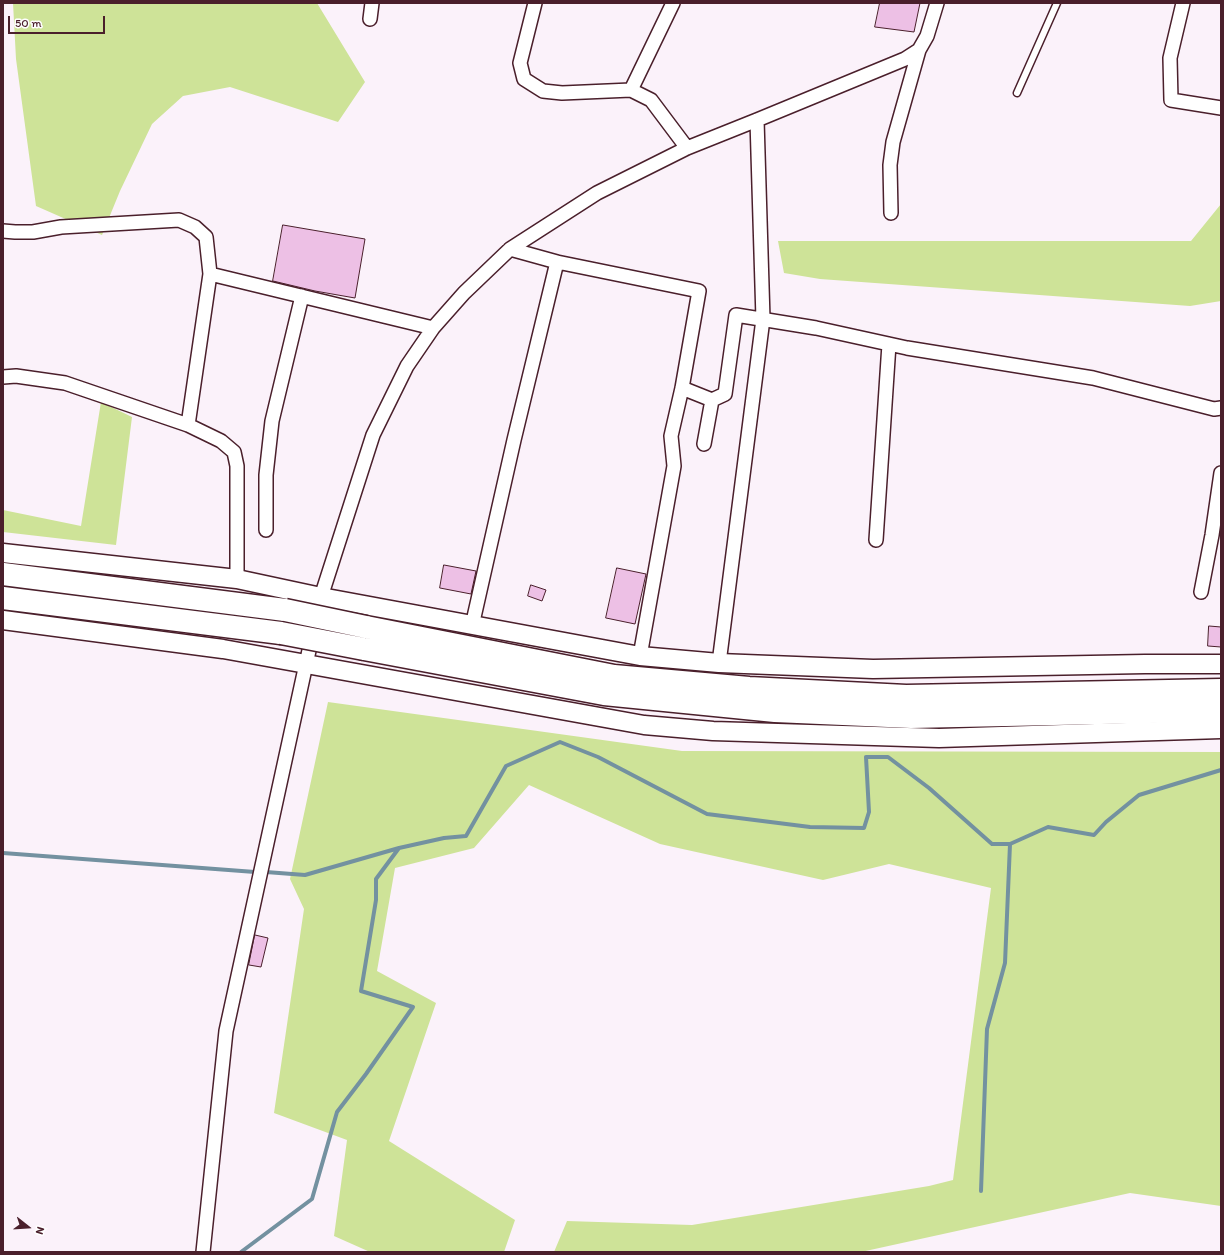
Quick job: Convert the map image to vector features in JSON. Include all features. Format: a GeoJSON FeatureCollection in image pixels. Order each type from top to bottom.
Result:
{"type":"FeatureCollection","features":[{"type":"Feature","properties":{"kind":"highway"},"geometry":{"type":"LineString","coordinates":[[3,574],[285,610],[614,676],[749,688],[906,696],[1221,690]]}},
{"type":"Feature","properties":{"kind":"highway"},"geometry":{"type":"LineString","coordinates":[[3,598],[281,633],[604,694],[775,711],[911,717],[1196,711],[1221,712]]}},
{"type":"Feature","properties":{"kind":"street"},"geometry":{"type":"LineString","coordinates":[[370,19],[372,3]]}},
{"type":"Feature","properties":{"kind":"street"},"geometry":{"type":"LineString","coordinates":[[535,3],[520,63],[524,79],[543,91],[562,93],[631,90],[651,100],[687,148]]}},
{"type":"Feature","properties":{"kind":"street"},"geometry":{"type":"LineString","coordinates":[[631,90],[673,3]]}},
{"type":"Feature","properties":{"kind":"street"},"geometry":{"type":"LineString","coordinates":[[891,213],[890,165],[893,142],[919,50],[927,36],[937,3]]}},
{"type":"Feature","properties":{"kind":"street"},"geometry":{"type":"LineString","coordinates":[[1183,3],[1170,58],[1171,100],[1221,108]]}},
{"type":"Feature","properties":{"kind":"street"},"geometry":{"type":"LineString","coordinates":[[204,1252],[226,1031],[321,597],[373,435],[407,366],[433,328],[464,293],[510,249],[597,193],[687,148],[905,59],[919,50]]}},
{"type":"Feature","properties":{"kind":"street"},"geometry":{"type":"LineString","coordinates":[[719,664],[763,319],[757,120]]}},
{"type":"Feature","properties":{"kind":"street"},"geometry":{"type":"LineString","coordinates":[[3,231],[33,232],[61,227],[179,220],[195,227],[206,237],[210,274],[188,425]]}},
{"type":"Feature","properties":{"kind":"street"},"geometry":{"type":"LineString","coordinates":[[510,249],[557,262],[698,291],[682,388],[671,436],[674,466],[640,656]]}},
{"type":"Feature","properties":{"kind":"street"},"geometry":{"type":"LineString","coordinates":[[472,626],[514,440],[557,262]]}},
{"type":"Feature","properties":{"kind":"street"},"geometry":{"type":"LineString","coordinates":[[210,274],[433,328]]}},
{"type":"Feature","properties":{"kind":"street"},"geometry":{"type":"LineString","coordinates":[[266,530],[266,475],[272,421],[302,296]]}},
{"type":"Feature","properties":{"kind":"street"},"geometry":{"type":"LineString","coordinates":[[682,388],[712,400],[725,394],[736,315],[816,328],[907,348],[1093,378],[1214,409],[1221,408]]}},
{"type":"Feature","properties":{"kind":"street"},"geometry":{"type":"LineString","coordinates":[[876,540],[889,344]]}},
{"type":"Feature","properties":{"kind":"street"},"geometry":{"type":"LineString","coordinates":[[3,377],[16,376],[65,383],[188,425],[221,441],[234,452],[237,466],[237,579]]}},
{"type":"Feature","properties":{"kind":"street"},"geometry":{"type":"LineString","coordinates":[[704,444],[712,400]]}},
{"type":"Feature","properties":{"kind":"street"},"geometry":{"type":"LineString","coordinates":[[1201,592],[1212,535],[1221,472]]}},
{"type":"Feature","properties":{"kind":"street"},"geometry":{"type":"LineString","coordinates":[[3,553],[237,579],[472,626],[640,656],[719,664],[873,669],[1221,664]]}},
{"type":"Feature","properties":{"kind":"street"},"geometry":{"type":"LineString","coordinates":[[3,620],[223,649],[644,725],[712,732],[939,738],[1221,729]]}},
{"type":"Feature","properties":{"kind":"lane"},"geometry":{"type":"LineString","coordinates":[[1017,93],[1057,3]]}},
{"type":"Feature","properties":{"kind":"green space"},"geometry":{"type":"Polygon","coordinates":[[[13,3],[317,3],[365,82],[338,122],[230,87],[183,96],[152,124],[120,191],[102,235],[36,206],[16,59],[13,3]]]}},
{"type":"Feature","properties":{"kind":"green space"},"geometry":{"type":"Polygon","coordinates":[[[1221,204],[1221,301],[1190,306],[820,279],[784,273],[778,241],[1191,241],[1221,204]]]}},
{"type":"Feature","properties":{"kind":"green space"},"geometry":{"type":"Polygon","coordinates":[[[101,402],[132,417],[116,545],[3,532],[3,510],[81,526],[101,402]]]}},
{"type":"Feature","properties":{"kind":"green space"},"geometry":{"type":"Polygon","coordinates":[[[328,702],[682,751],[1221,752],[1221,1206],[1130,1193],[861,1252],[554,1252],[567,1221],[692,1225],[929,1186],[953,1180],[991,888],[889,864],[823,880],[660,844],[529,785],[474,848],[395,868],[377,971],[436,1003],[389,1141],[515,1220],[504,1252],[370,1252],[334,1236],[347,1140],[274,1113],[304,909],[290,879],[328,702]]]}},
{"type":"Feature","properties":{"kind":"building"},"geometry":{"type":"Polygon","coordinates":[[[880,3],[920,3],[914,32],[875,27],[880,3]]]}},
{"type":"Feature","properties":{"kind":"building"},"geometry":{"type":"Polygon","coordinates":[[[283,225],[365,239],[355,298],[315,291],[273,281],[283,225]]]}},
{"type":"Feature","properties":{"kind":"building"},"geometry":{"type":"Polygon","coordinates":[[[444,565],[476,571],[471,594],[440,588],[444,565]]]}},
{"type":"Feature","properties":{"kind":"building"},"geometry":{"type":"Polygon","coordinates":[[[617,568],[646,574],[635,624],[606,618],[617,568]]]}},
{"type":"Feature","properties":{"kind":"building"},"geometry":{"type":"Polygon","coordinates":[[[531,585],[546,590],[542,601],[528,596],[531,585]]]}},
{"type":"Feature","properties":{"kind":"building"},"geometry":{"type":"Polygon","coordinates":[[[1209,626],[1221,627],[1221,647],[1208,646],[1209,626]]]}},
{"type":"Feature","properties":{"kind":"building"},"geometry":{"type":"Polygon","coordinates":[[[255,935],[268,938],[261,967],[249,965],[255,935]]]}},
{"type":"Feature","properties":{"kind":"waterway"},"geometry":{"type":"LineString","coordinates":[[266,872],[305,875],[399,848],[444,838],[466,836],[506,766],[560,742],[598,757],[707,814],[810,827],[864,828],[869,812],[866,757],[888,757],[929,788],[992,844],[1010,844],[1048,827],[1094,835],[1106,822],[1139,795],[1221,770]]}},
{"type":"Feature","properties":{"kind":"waterway"},"geometry":{"type":"LineString","coordinates":[[981,1191],[987,1029],[1005,963],[1010,844]]}},
{"type":"Feature","properties":{"kind":"waterway"},"geometry":{"type":"LineString","coordinates":[[241,1252],[312,1199],[337,1112],[366,1074],[413,1007],[361,991],[376,900],[376,879],[399,848]]}},
{"type":"Feature","properties":{"kind":"waterway"},"geometry":{"type":"LineString","coordinates":[[3,853],[255,872]]}}]}
